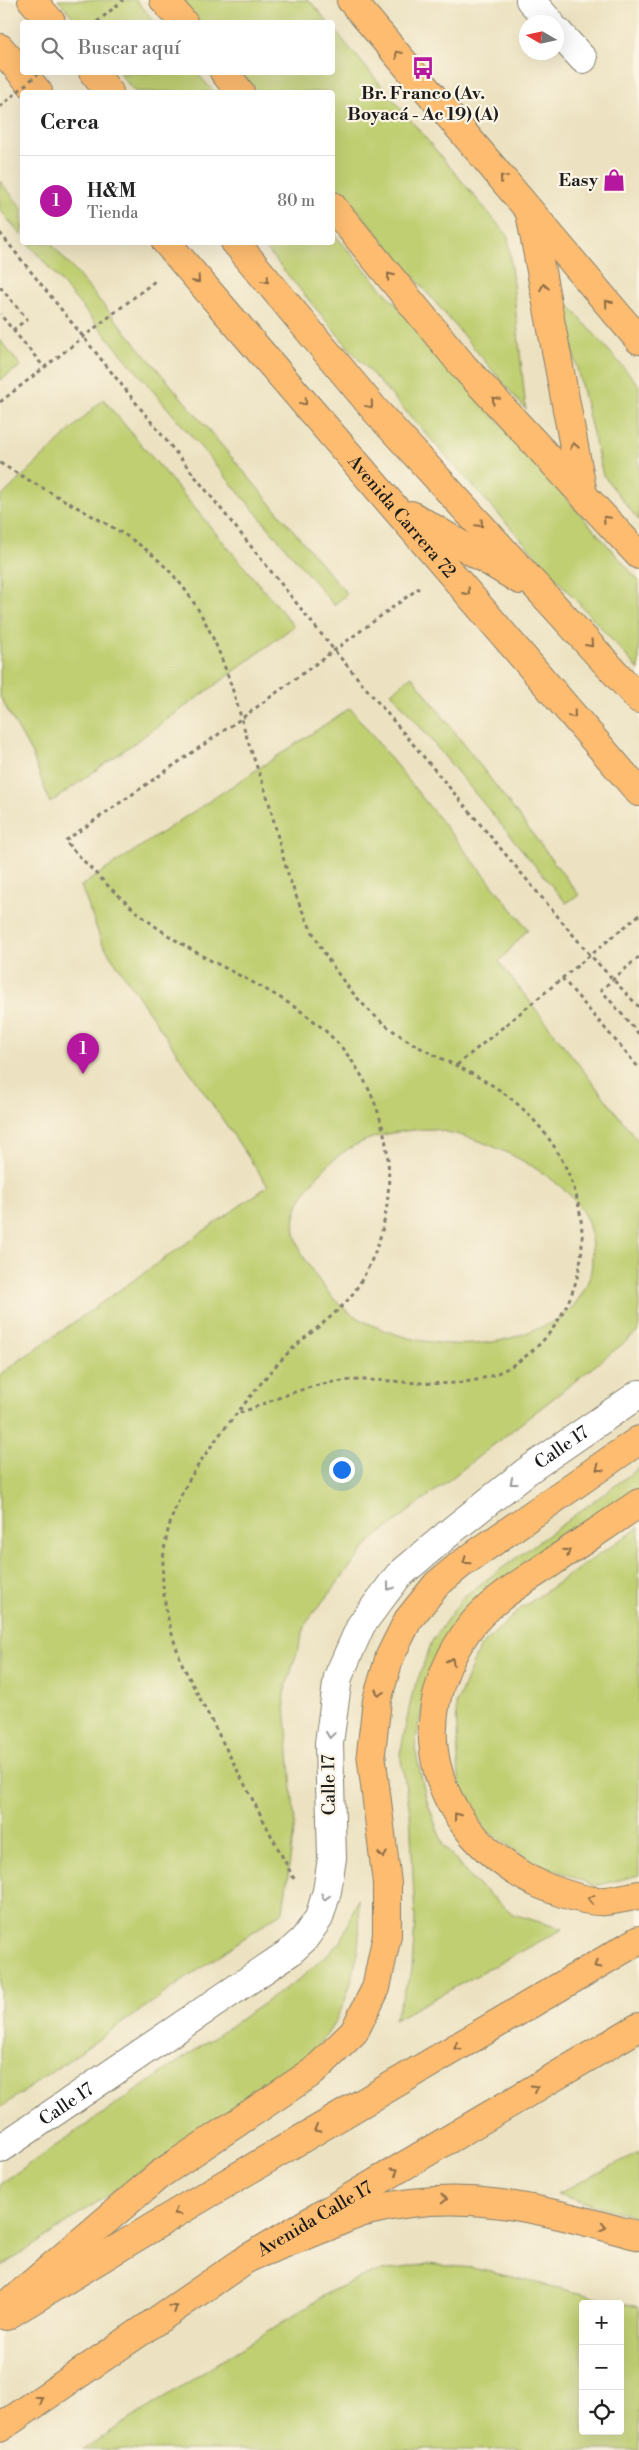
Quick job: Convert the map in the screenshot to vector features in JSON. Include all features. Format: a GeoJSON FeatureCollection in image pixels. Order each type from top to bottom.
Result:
{"type":"FeatureCollection","features":[{"type":"Feature","properties":{"kind":"main road"},"geometry":{"type":"LineString","coordinates":[[32,0],[49,20]]}},
{"type":"Feature","properties":{"kind":"main road"},"geometry":{"type":"LineString","coordinates":[[164,0],[181,20]]}},
{"type":"Feature","properties":{"kind":"main road"},"geometry":{"type":"LineString","coordinates":[[351,0],[639,340]]}},
{"type":"Feature","properties":{"kind":"main road"},"geometry":{"type":"LineString","coordinates":[[0,48],[20,71]]}},
{"type":"Feature","properties":{"kind":"main road"},"geometry":{"type":"LineString","coordinates":[[23,75],[36,90]]}},
{"type":"Feature","properties":{"kind":"main road"},"geometry":{"type":"LineString","coordinates":[[95,75],[107,90]]}},
{"type":"Feature","properties":{"kind":"main road"},"geometry":{"type":"LineString","coordinates":[[226,75],[238,90]]}},
{"type":"Feature","properties":{"kind":"main road"},"geometry":{"type":"LineString","coordinates":[[335,210],[464,367],[639,555]]}},
{"type":"Feature","properties":{"kind":"main road"},"geometry":{"type":"LineString","coordinates":[[530,210],[583,494]]}},
{"type":"Feature","properties":{"kind":"main road"},"geometry":{"type":"LineString","coordinates":[[238,245],[375,410],[639,699]]}},
{"type":"Feature","properties":{"kind":"main road","name":"Avenida Carrera 72"},"geometry":{"type":"LineString","coordinates":[[173,251],[392,504],[637,795]]}},
{"type":"Feature","properties":{"kind":"main road"},"geometry":{"type":"LineString","coordinates":[[392,504],[545,595]]}},
{"type":"Feature","properties":{"kind":"main road"},"geometry":{"type":"LineString","coordinates":[[0,2311],[159,2175],[314,2070],[354,2032],[376,1988],[387,1935],[387,1883],[371,1753],[377,1700],[390,1656],[404,1627],[437,1584],[460,1565],[639,1440]]}},
{"type":"Feature","properties":{"kind":"main road"},"geometry":{"type":"LineString","coordinates":[[639,1503],[495,1600],[473,1625],[448,1665],[436,1697],[431,1732],[438,1773],[451,1806],[472,1836],[505,1865],[541,1886],[575,1896],[604,1901],[639,1895]]}},
{"type":"Feature","properties":{"kind":"main road"},"geometry":{"type":"LineString","coordinates":[[0,2320],[191,2204],[639,1940]]}},
{"type":"Feature","properties":{"kind":"main road","name":"Avenida Calle 17"},"geometry":{"type":"LineString","coordinates":[[0,2428],[248,2258],[639,2027]]}},
{"type":"Feature","properties":{"kind":"main road"},"geometry":{"type":"LineString","coordinates":[[248,2258],[366,2211],[412,2202],[445,2199],[538,2208],[639,2236]]}},
{"type":"Feature","properties":{"kind":"street"},"geometry":{"type":"LineString","coordinates":[[530,0],[544,15]]}},
{"type":"Feature","properties":{"kind":"street"},"geometry":{"type":"LineString","coordinates":[[564,39],[583,59]]}},
{"type":"Feature","properties":{"kind":"street","name":"Calle 17"},"geometry":{"type":"LineString","coordinates":[[0,2149],[290,1952],[304,1939],[319,1918],[327,1891],[332,1858],[329,1743],[338,1677],[361,1625],[398,1576],[455,1528],[527,1471],[639,1394]]}},
{"type":"Feature","properties":{"kind":"path"},"geometry":{"type":"LineString","coordinates":[[99,20],[123,0]]}},
{"type":"Feature","properties":{"kind":"path"},"geometry":{"type":"LineString","coordinates":[[0,107],[37,75]]}},
{"type":"Feature","properties":{"kind":"path"},"geometry":{"type":"LineString","coordinates":[[0,232],[334,650],[590,955],[639,1007]]}},
{"type":"Feature","properties":{"kind":"path"},"geometry":{"type":"LineString","coordinates":[[0,402],[84,335],[173,251]]}},
{"type":"Feature","properties":{"kind":"path"},"geometry":{"type":"LineString","coordinates":[[0,287],[27,319],[14,330]]}},
{"type":"Feature","properties":{"kind":"path"},"geometry":{"type":"LineString","coordinates":[[0,314],[44,368]]}},
{"type":"Feature","properties":{"kind":"path"},"geometry":{"type":"LineString","coordinates":[[0,463],[131,538],[156,557],[176,578],[196,604],[209,627],[222,658],[293,889],[324,952],[368,1010],[394,1032],[417,1046],[457,1065],[519,1105],[541,1128],[561,1159],[581,1210],[583,1241],[580,1268],[573,1292],[560,1319],[544,1340],[524,1358],[502,1372],[478,1381],[450,1384],[368,1380],[334,1382],[303,1389],[236,1414]]}},
{"type":"Feature","properties":{"kind":"path"},"geometry":{"type":"LineString","coordinates":[[319,1918],[289,1870],[183,1666],[170,1633],[163,1600],[162,1572],[165,1546],[175,1507],[190,1474],[236,1414],[288,1353],[342,1306],[368,1269],[386,1214],[390,1182],[385,1133],[364,1080],[347,1054],[326,1030],[296,1006],[199,955],[148,921],[114,893],[65,842],[242,718],[446,568]]}},
{"type":"Feature","properties":{"kind":"path"},"geometry":{"type":"LineString","coordinates":[[457,1065],[639,915]]}},
{"type":"Feature","properties":{"kind":"path"},"geometry":{"type":"LineString","coordinates":[[639,957],[601,990],[639,1034]]}},
{"type":"Feature","properties":{"kind":"path"},"geometry":{"type":"LineString","coordinates":[[562,978],[639,1068]]}},
{"type":"Feature","properties":{"kind":"green space"},"geometry":{"type":"Polygon","coordinates":[[[58,0],[136,0],[153,20],[75,20],[58,0]]]}},
{"type":"Feature","properties":{"kind":"green space"},"geometry":{"type":"Polygon","coordinates":[[[181,0],[309,0],[326,20],[198,20],[181,0]]]}},
{"type":"Feature","properties":{"kind":"green space"},"geometry":{"type":"Polygon","coordinates":[[[335,30],[508,236],[526,410],[335,183],[335,90],[256,90],[243,75],[335,75],[335,30]]]}},
{"type":"Feature","properties":{"kind":"green space"},"geometry":{"type":"Polygon","coordinates":[[[121,75],[199,75],[212,90],[133,90],[121,75]]]}},
{"type":"Feature","properties":{"kind":"green space"},"geometry":{"type":"Polygon","coordinates":[[[0,181],[20,206],[20,234],[0,210],[0,181]]]}},
{"type":"Feature","properties":{"kind":"green space"},"geometry":{"type":"Polygon","coordinates":[[[335,235],[639,581],[639,670],[355,355],[263,245],[335,245],[335,235]]]}},
{"type":"Feature","properties":{"kind":"green space"},"geometry":{"type":"Polygon","coordinates":[[[30,245],[53,245],[347,594],[334,605],[30,245]]]}},
{"type":"Feature","properties":{"kind":"green space"},"geometry":{"type":"Polygon","coordinates":[[[559,294],[639,385],[639,521],[603,475],[559,294]]]}},
{"type":"Feature","properties":{"kind":"green space"},"geometry":{"type":"Polygon","coordinates":[[[0,340],[21,366],[0,380],[0,340]]]}},
{"type":"Feature","properties":{"kind":"green space"},"geometry":{"type":"Polygon","coordinates":[[[103,399],[294,626],[228,676],[50,803],[32,754],[0,697],[0,498],[103,399]]]}},
{"type":"Feature","properties":{"kind":"green space"},"geometry":{"type":"Polygon","coordinates":[[[412,676],[579,895],[566,903],[391,692],[412,676]]]}},
{"type":"Feature","properties":{"kind":"green space"},"geometry":{"type":"Polygon","coordinates":[[[350,708],[528,929],[499,962],[639,1142],[639,1331],[371,1541],[307,1621],[284,1693],[295,1824],[283,1911],[0,2108],[0,1374],[268,1186],[102,943],[81,886],[350,708]],[[434,1129],[404,1131],[374,1137],[348,1149],[335,1158],[313,1181],[304,1193],[295,1216],[297,1241],[311,1269],[332,1296],[351,1314],[378,1328],[421,1340],[443,1344],[488,1343],[510,1338],[557,1320],[573,1307],[590,1277],[592,1243],[585,1216],[567,1192],[525,1162],[482,1142],[434,1129]]]}},
{"type":"Feature","properties":{"kind":"green space"},"geometry":{"type":"Polygon","coordinates":[[[639,1468],[639,1489],[508,1581],[424,1695],[415,1748],[426,1798],[443,1845],[472,1880],[513,1914],[563,1929],[394,2020],[412,1970],[415,1920],[410,1811],[400,1754],[412,1695],[432,1641],[463,1597],[639,1468]]]}},
{"type":"Feature","properties":{"kind":"green space"},"geometry":{"type":"Polygon","coordinates":[[[639,1527],[639,1875],[595,1886],[530,1860],[484,1829],[459,1783],[456,1705],[479,1648],[520,1609],[639,1527]]]}},
{"type":"Feature","properties":{"kind":"green space"},"geometry":{"type":"Polygon","coordinates":[[[358,1899],[359,1937],[353,1976],[339,2013],[319,2045],[281,2079],[0,2268],[0,2184],[302,1977],[341,1942],[358,1899]]]}},
{"type":"Feature","properties":{"kind":"green space"},"geometry":{"type":"Polygon","coordinates":[[[639,2152],[639,2218],[557,2194],[639,2152]]]}},
{"type":"Feature","properties":{"kind":"green space"},"geometry":{"type":"Polygon","coordinates":[[[427,2264],[473,2268],[609,2300],[579,2300],[579,2435],[624,2435],[624,2303],[639,2307],[639,2450],[82,2450],[331,2291],[376,2272],[427,2264]]]}},
{"type":"Feature","properties":{"kind":"place","name":"Br. Franco (Av. Boyacá - Ac 19) (A)"},"geometry":{"type":"Point","coordinates":[423,68]}},
{"type":"Feature","properties":{"kind":"place","name":"Easy"},"geometry":{"type":"Point","coordinates":[614,180]}},
{"type":"Feature","properties":{"kind":"place","name":"H&M"},"geometry":{"type":"Point","coordinates":[83,1074]}}]}
